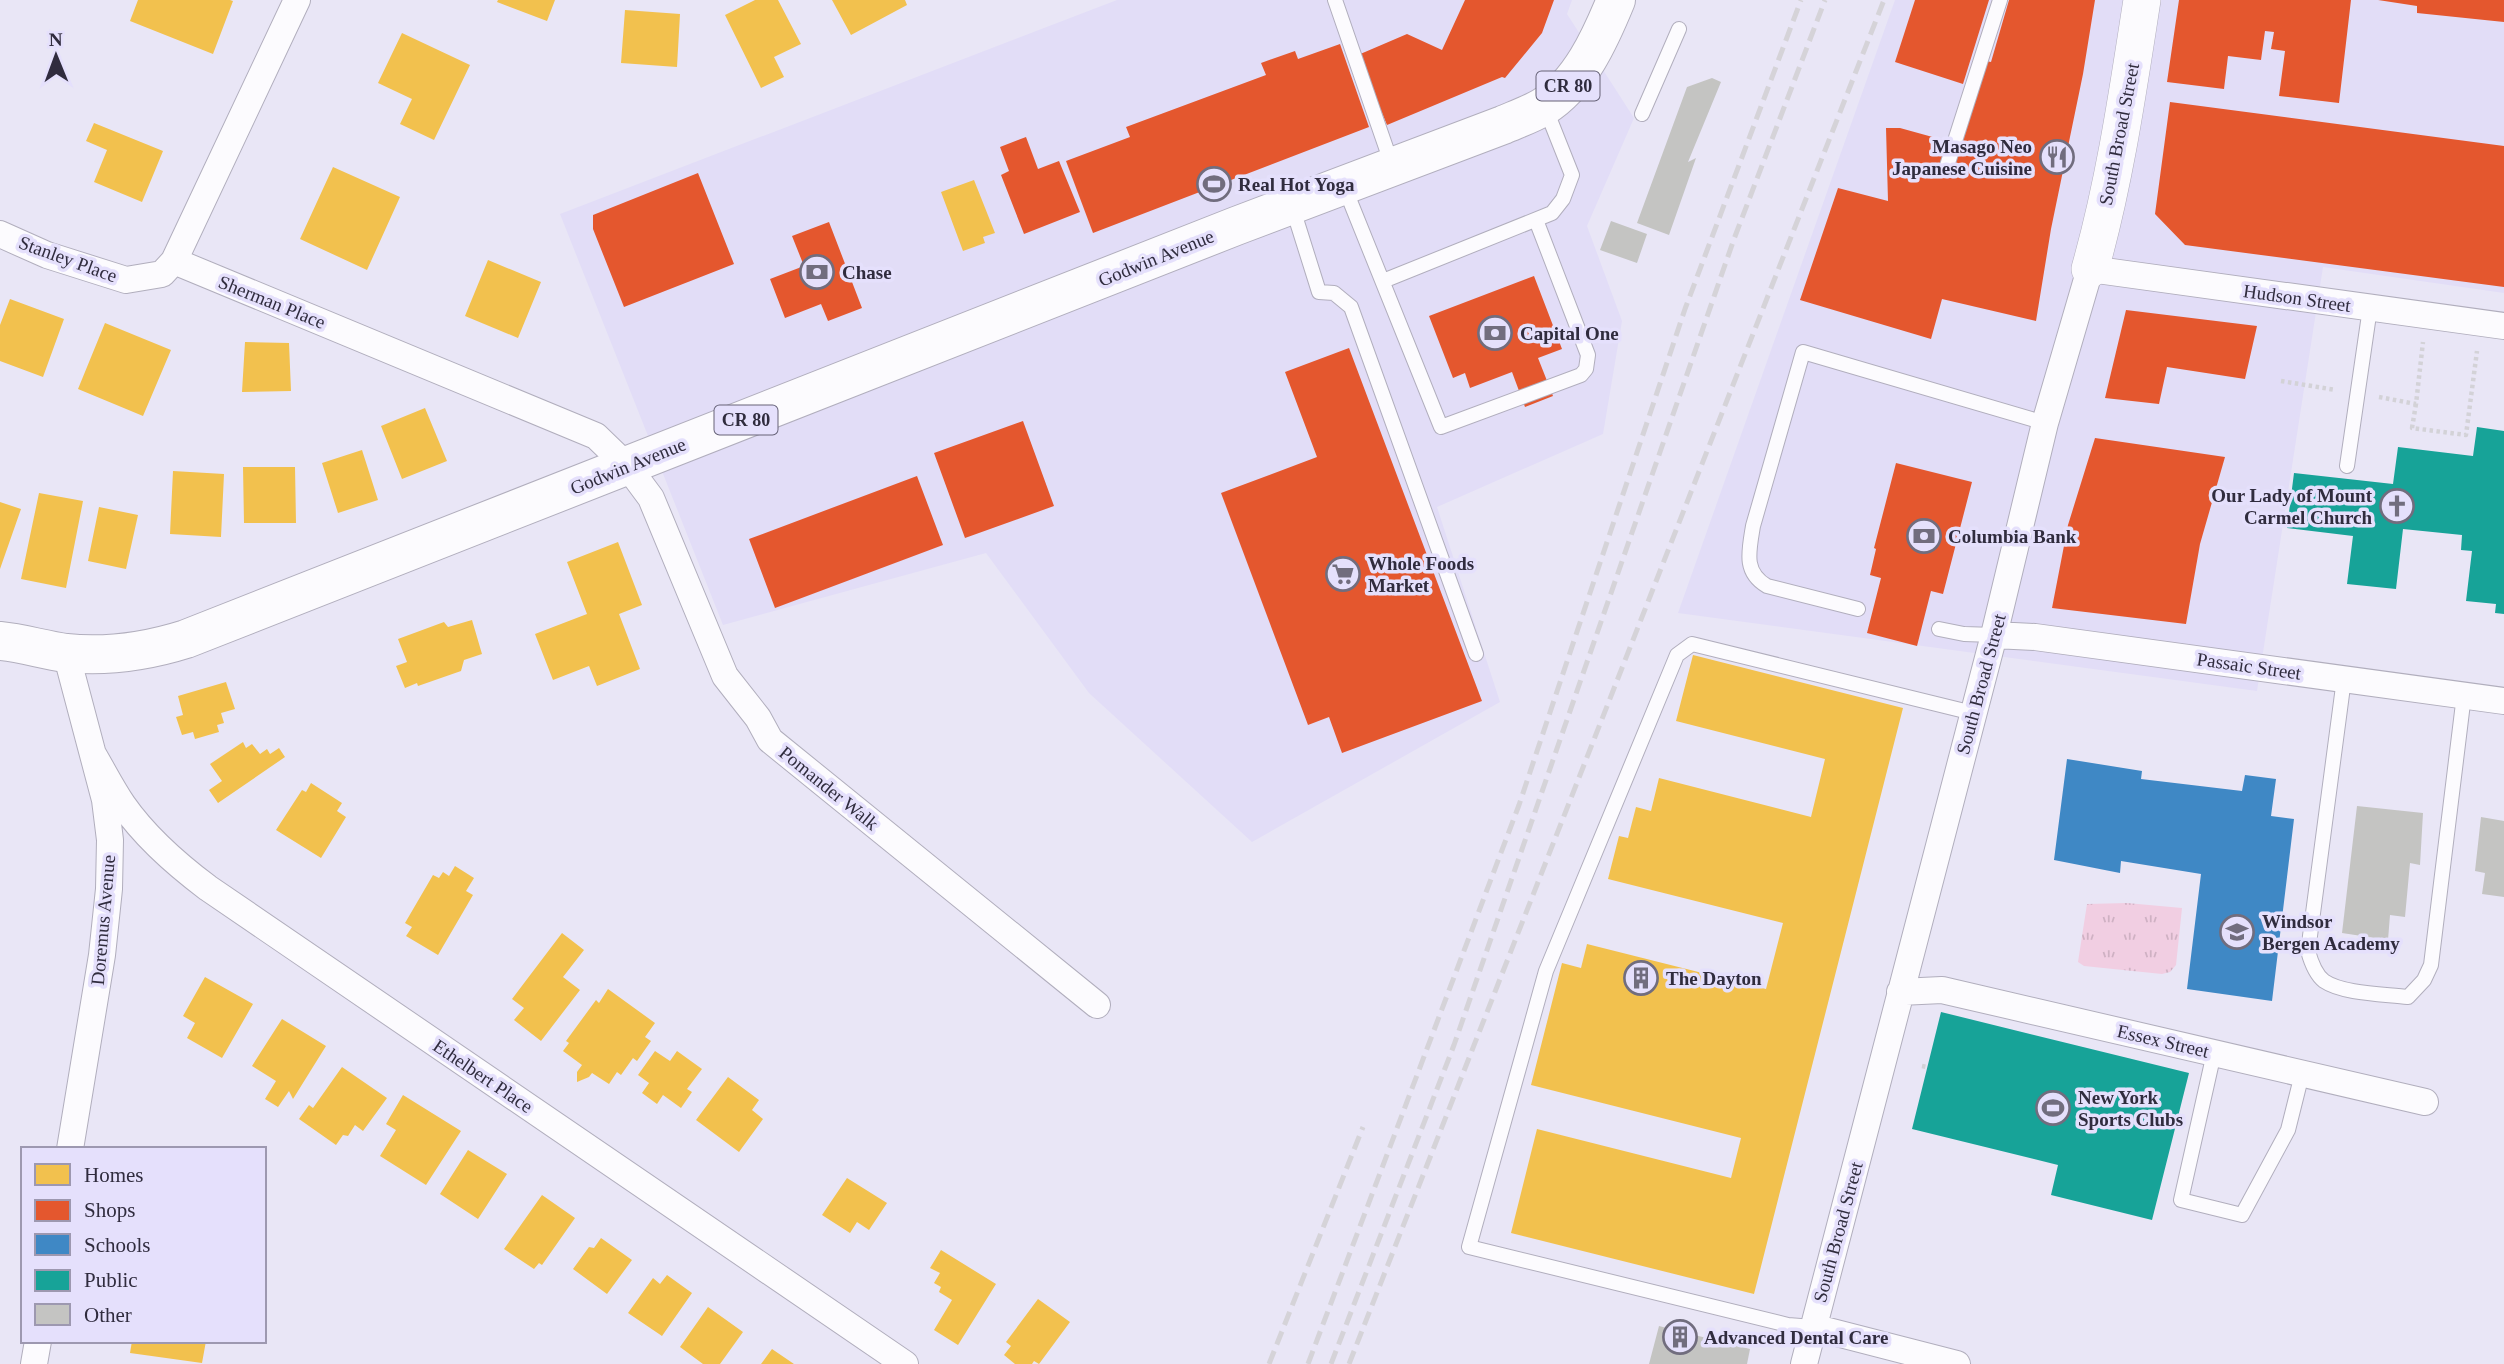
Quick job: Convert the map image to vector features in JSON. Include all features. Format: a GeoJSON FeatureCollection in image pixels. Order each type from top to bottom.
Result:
{"type":"FeatureCollection","features":[{"type":"Feature","properties":{"kind":"main road","name":"CR 80"},"geometry":{"type":"LineString","coordinates":[[1545,106],[1568,86],[1580,71],[1616,0]]}},
{"type":"Feature","properties":{"kind":"main road","name":"Godwin Avenue"},"geometry":{"type":"LineString","coordinates":[[0,641],[66,653],[114,654],[186,639],[1545,106]]}},
{"type":"Feature","properties":{"kind":"street"},"geometry":{"type":"LineString","coordinates":[[174,261],[296,0]]}},
{"type":"Feature","properties":{"kind":"street","name":"South Broad Street"},"geometry":{"type":"LineString","coordinates":[[1804,1364],[1994,635],[2045,423],[2099,236],[2129,87],[2142,0]]}},
{"type":"Feature","properties":{"kind":"street","name":"Stanley Place"},"geometry":{"type":"LineString","coordinates":[[0,234],[47,256],[126,280],[162,274],[174,261]]}},
{"type":"Feature","properties":{"kind":"street","name":"Sherman Place"},"geometry":{"type":"LineString","coordinates":[[174,261],[596,436],[628,467]]}},
{"type":"Feature","properties":{"kind":"street","name":"Hudson Street"},"geometry":{"type":"LineString","coordinates":[[2090,269],[2504,326]]}},
{"type":"Feature","properties":{"kind":"street","name":"Pomander Walk"},"geometry":{"type":"LineString","coordinates":[[628,467],[651,498],[725,676],[758,718],[769,740],[1097,1005]]}},
{"type":"Feature","properties":{"kind":"street","name":"Passaic Street"},"geometry":{"type":"LineString","coordinates":[[1994,635],[2035,637],[2504,701]]}},
{"type":"Feature","properties":{"kind":"street","name":"Doremus Avenue"},"geometry":{"type":"LineString","coordinates":[[66,653],[107,813],[110,840],[109,889],[102,955],[70,1147]]}},
{"type":"Feature","properties":{"kind":"street","name":"Ethelbert Place"},"geometry":{"type":"LineString","coordinates":[[93,754],[122,805],[141,828],[170,859],[208,888],[905,1364]]}},
{"type":"Feature","properties":{"kind":"street","name":"Essex Street"},"geometry":{"type":"LineString","coordinates":[[1900,992],[1942,990],[2425,1102]]}},
{"type":"Feature","properties":{"kind":"street"},"geometry":{"type":"LineString","coordinates":[[1813,1327],[1957,1364]]}},
{"type":"Feature","properties":{"kind":"street"},"geometry":{"type":"LineString","coordinates":[[34,1364],[38,1343]]}},
{"type":"Feature","properties":{"kind":"lane"},"geometry":{"type":"LineString","coordinates":[[1335,0],[1392,167]]}},
{"type":"Feature","properties":{"kind":"lane"},"geometry":{"type":"LineString","coordinates":[[1946,169],[2000,0]]}},
{"type":"Feature","properties":{"kind":"lane"},"geometry":{"type":"LineString","coordinates":[[1642,114],[1679,29]]}},
{"type":"Feature","properties":{"kind":"lane"},"geometry":{"type":"LineString","coordinates":[[1383,281],[1552,213],[1563,199],[1572,176],[1545,106]]}},
{"type":"Feature","properties":{"kind":"lane"},"geometry":{"type":"LineString","coordinates":[[1344,185],[1441,427],[1581,375],[1586,369],[1588,355],[1536,220]]}},
{"type":"Feature","properties":{"kind":"lane"},"geometry":{"type":"LineString","coordinates":[[1292,205],[1318,292],[1334,293],[1351,307],[1476,654]]}},
{"type":"Feature","properties":{"kind":"lane"},"geometry":{"type":"LineString","coordinates":[[2347,466],[2370,308]]}},
{"type":"Feature","properties":{"kind":"lane"},"geometry":{"type":"LineString","coordinates":[[1858,610],[1767,586],[1757,580],[1751,570],[1749,547],[1753,526],[1803,352],[2045,423]]}},
{"type":"Feature","properties":{"kind":"lane"},"geometry":{"type":"LineString","coordinates":[[1939,629],[1964,634],[1994,635]]}},
{"type":"Feature","properties":{"kind":"lane"},"geometry":{"type":"LineString","coordinates":[[1813,1327],[1788,1325],[1469,1247],[1546,971],[1677,655],[1692,644],[1973,713]]}},
{"type":"Feature","properties":{"kind":"lane"},"geometry":{"type":"LineString","coordinates":[[2344,679],[2308,951],[2312,965],[2322,979],[2338,987],[2408,997],[2424,980],[2431,965],[2464,695]]}},
{"type":"Feature","properties":{"kind":"lane"},"geometry":{"type":"LineString","coordinates":[[2214,1053],[2181,1199],[2242,1215],[2288,1130],[2302,1073]]}},
{"type":"Feature","properties":{"kind":"path"},"geometry":{"type":"LineString","coordinates":[[2416,404],[2412,428],[2466,435],[2477,348]]}},
{"type":"Feature","properties":{"kind":"shaded area"},"geometry":{"type":"Polygon","coordinates":[[[1117,0],[1572,0],[1567,14],[1634,118],[1587,226],[1622,321],[1603,434],[1437,507],[1500,702],[1252,842],[1089,693],[986,553],[723,625],[560,214],[1117,0]]]}},
{"type":"Feature","properties":{"kind":"shaded area"},"geometry":{"type":"Polygon","coordinates":[[[1895,0],[2504,0],[2504,293],[2323,267],[2257,691],[1678,613],[1895,0]]]}},
{"type":"Feature","properties":{"kind":"green space"},"geometry":{"type":"Polygon","coordinates":[[[2127,903],[2182,908],[2176,965],[2170,972],[2162,974],[2084,966],[2078,962],[2087,904],[2127,903]]]}},
{"type":"Feature","properties":{"kind":"building: Homes"},"geometry":{"type":"Polygon","coordinates":[[[138,0],[233,1],[213,54],[130,21],[138,0]]]}},
{"type":"Feature","properties":{"kind":"building: Homes"},"geometry":{"type":"Polygon","coordinates":[[[555,0],[547,21],[497,2],[555,0]]]}},
{"type":"Feature","properties":{"kind":"building: Homes"},"geometry":{"type":"Polygon","coordinates":[[[755,0],[778,0],[801,44],[774,57],[784,77],[761,88],[725,15],[755,0]]]}},
{"type":"Feature","properties":{"kind":"building: Homes"},"geometry":{"type":"Polygon","coordinates":[[[832,0],[905,0],[907,5],[851,35],[832,0]]]}},
{"type":"Feature","properties":{"kind":"building: Homes"},"geometry":{"type":"Polygon","coordinates":[[[625,10],[680,14],[677,67],[621,63],[625,10]]]}},
{"type":"Feature","properties":{"kind":"building: Homes"},"geometry":{"type":"Polygon","coordinates":[[[402,33],[470,65],[434,140],[400,124],[412,99],[378,83],[402,33]]]}},
{"type":"Feature","properties":{"kind":"building: Homes"},"geometry":{"type":"Polygon","coordinates":[[[94,123],[163,151],[142,202],[94,182],[107,150],[86,141],[94,123]]]}},
{"type":"Feature","properties":{"kind":"building: Homes"},"geometry":{"type":"Polygon","coordinates":[[[333,167],[400,197],[367,270],[300,239],[333,167]]]}},
{"type":"Feature","properties":{"kind":"building: Homes"},"geometry":{"type":"Polygon","coordinates":[[[974,180],[995,233],[983,237],[985,243],[963,251],[941,192],[974,180]]]}},
{"type":"Feature","properties":{"kind":"building: Homes"},"geometry":{"type":"Polygon","coordinates":[[[488,260],[541,282],[518,338],[465,316],[488,260]]]}},
{"type":"Feature","properties":{"kind":"building: Homes"},"geometry":{"type":"Polygon","coordinates":[[[10,299],[64,319],[43,377],[0,361],[0,325],[10,299]]]}},
{"type":"Feature","properties":{"kind":"building: Homes"},"geometry":{"type":"Polygon","coordinates":[[[105,323],[171,350],[143,416],[78,389],[105,323]]]}},
{"type":"Feature","properties":{"kind":"building: Homes"},"geometry":{"type":"Polygon","coordinates":[[[245,342],[289,343],[291,391],[242,392],[245,342]]]}},
{"type":"Feature","properties":{"kind":"building: Homes"},"geometry":{"type":"Polygon","coordinates":[[[425,408],[447,461],[402,479],[381,426],[425,408]]]}},
{"type":"Feature","properties":{"kind":"building: Homes"},"geometry":{"type":"Polygon","coordinates":[[[362,450],[378,500],[338,513],[322,463],[362,450]]]}},
{"type":"Feature","properties":{"kind":"building: Homes"},"geometry":{"type":"Polygon","coordinates":[[[243,467],[295,467],[296,523],[244,523],[243,467]]]}},
{"type":"Feature","properties":{"kind":"building: Homes"},"geometry":{"type":"Polygon","coordinates":[[[173,471],[224,474],[221,537],[170,534],[173,471]]]}},
{"type":"Feature","properties":{"kind":"building: Homes"},"geometry":{"type":"Polygon","coordinates":[[[39,493],[83,501],[66,588],[21,579],[39,493]]]}},
{"type":"Feature","properties":{"kind":"building: Homes"},"geometry":{"type":"Polygon","coordinates":[[[0,502],[21,509],[0,569],[0,502]]]}},
{"type":"Feature","properties":{"kind":"building: Homes"},"geometry":{"type":"Polygon","coordinates":[[[99,507],[138,515],[126,569],[88,561],[99,507]]]}},
{"type":"Feature","properties":{"kind":"building: Homes"},"geometry":{"type":"Polygon","coordinates":[[[618,542],[642,605],[619,614],[640,669],[597,686],[589,666],[553,680],[535,634],[587,614],[567,562],[618,542]]]}},
{"type":"Feature","properties":{"kind":"building: Homes"},"geometry":{"type":"Polygon","coordinates":[[[472,620],[482,654],[464,660],[461,671],[405,688],[396,666],[407,662],[398,639],[444,622],[448,627],[472,620]]]}},
{"type":"Feature","properties":{"kind":"building: Homes","name":"The Dayton"},"geometry":{"type":"Polygon","coordinates":[[[1693,655],[1903,708],[1754,1294],[1511,1233],[1537,1129],[1731,1178],[1741,1138],[1531,1085],[1562,963],[1581,968],[1587,944],[1766,989],[1783,923],[1608,879],[1619,836],[1628,838],[1636,807],[1651,811],[1659,778],[1811,817],[1825,759],[1676,721],[1693,655]]]}},
{"type":"Feature","properties":{"kind":"building: Homes"},"geometry":{"type":"Polygon","coordinates":[[[226,682],[235,709],[221,713],[224,723],[217,725],[219,732],[195,739],[193,732],[182,735],[176,717],[183,715],[178,696],[226,682]]]}},
{"type":"Feature","properties":{"kind":"building: Homes"},"geometry":{"type":"Polygon","coordinates":[[[243,742],[246,748],[252,744],[260,754],[267,749],[270,754],[279,748],[285,757],[218,803],[209,790],[222,781],[210,764],[243,742]]]}},
{"type":"Feature","properties":{"kind":"building: Homes"},"geometry":{"type":"Polygon","coordinates":[[[311,783],[342,803],[337,811],[346,817],[321,858],[276,830],[302,790],[306,792],[311,783]]]}},
{"type":"Feature","properties":{"kind":"building: Homes"},"geometry":{"type":"Polygon","coordinates":[[[455,866],[474,878],[466,891],[473,895],[438,955],[406,936],[412,927],[405,923],[433,875],[439,878],[443,872],[449,876],[455,866]]]}},
{"type":"Feature","properties":{"kind":"building: Homes"},"geometry":{"type":"Polygon","coordinates":[[[562,933],[584,950],[563,977],[580,990],[541,1041],[514,1020],[524,1008],[512,999],[562,933]]]}},
{"type":"Feature","properties":{"kind":"building: Homes"},"geometry":{"type":"Polygon","coordinates":[[[205,977],[253,1004],[222,1058],[187,1038],[195,1023],[183,1016],[205,977]]]}},
{"type":"Feature","properties":{"kind":"building: Homes"},"geometry":{"type":"Polygon","coordinates":[[[608,989],[655,1023],[645,1037],[651,1041],[637,1061],[633,1058],[621,1075],[617,1072],[609,1084],[592,1073],[577,1082],[577,1072],[582,1065],[563,1051],[569,1043],[566,1041],[596,1000],[599,1003],[608,989]]]}},
{"type":"Feature","properties":{"kind":"building: Homes"},"geometry":{"type":"Polygon","coordinates":[[[282,1019],[326,1046],[293,1099],[289,1091],[278,1107],[265,1099],[276,1081],[252,1066],[282,1019]]]}},
{"type":"Feature","properties":{"kind":"building: Homes"},"geometry":{"type":"Polygon","coordinates":[[[655,1051],[670,1061],[677,1051],[702,1069],[687,1089],[692,1092],[681,1108],[663,1095],[657,1104],[642,1093],[649,1083],[638,1075],[655,1051]]]}},
{"type":"Feature","properties":{"kind":"building: Homes"},"geometry":{"type":"Polygon","coordinates":[[[342,1067],[387,1098],[363,1131],[355,1125],[348,1136],[343,1135],[336,1145],[299,1119],[309,1105],[313,1108],[342,1067]]]}},
{"type":"Feature","properties":{"kind":"building: Homes"},"geometry":{"type":"Polygon","coordinates":[[[728,1077],[759,1100],[752,1110],[763,1119],[739,1152],[696,1120],[728,1077]]]}},
{"type":"Feature","properties":{"kind":"building: Homes"},"geometry":{"type":"Polygon","coordinates":[[[403,1095],[461,1131],[426,1185],[380,1156],[396,1130],[386,1124],[403,1095]]]}},
{"type":"Feature","properties":{"kind":"building: Homes"},"geometry":{"type":"Polygon","coordinates":[[[468,1150],[507,1174],[478,1219],[440,1194],[468,1150]]]}},
{"type":"Feature","properties":{"kind":"building: Homes"},"geometry":{"type":"Polygon","coordinates":[[[847,1178],[887,1203],[869,1230],[857,1222],[850,1233],[822,1215],[847,1178]]]}},
{"type":"Feature","properties":{"kind":"building: Homes"},"geometry":{"type":"Polygon","coordinates":[[[542,1195],[575,1218],[542,1265],[539,1263],[534,1269],[504,1249],[542,1195]]]}},
{"type":"Feature","properties":{"kind":"building: Homes"},"geometry":{"type":"Polygon","coordinates":[[[601,1238],[632,1260],[607,1294],[573,1269],[589,1247],[594,1248],[601,1238]]]}},
{"type":"Feature","properties":{"kind":"building: Homes"},"geometry":{"type":"Polygon","coordinates":[[[941,1250],[996,1284],[958,1345],[934,1330],[952,1300],[939,1292],[941,1287],[934,1283],[940,1273],[930,1268],[941,1250]]]}},
{"type":"Feature","properties":{"kind":"building: Homes"},"geometry":{"type":"Polygon","coordinates":[[[667,1275],[692,1293],[662,1336],[628,1313],[653,1278],[660,1284],[667,1275]]]}},
{"type":"Feature","properties":{"kind":"building: Homes"},"geometry":{"type":"Polygon","coordinates":[[[1038,1299],[1070,1322],[1039,1364],[1034,1361],[1032,1364],[1015,1364],[1004,1355],[1011,1346],[1006,1342],[1038,1299]]]}},
{"type":"Feature","properties":{"kind":"building: Homes"},"geometry":{"type":"Polygon","coordinates":[[[708,1307],[743,1332],[720,1364],[703,1364],[680,1347],[708,1307]]]}},
{"type":"Feature","properties":{"kind":"building: Homes"},"geometry":{"type":"Polygon","coordinates":[[[132,1343],[206,1343],[202,1363],[130,1353],[132,1343]]]}},
{"type":"Feature","properties":{"kind":"building: Homes"},"geometry":{"type":"Polygon","coordinates":[[[772,1349],[794,1364],[761,1364],[772,1349]]]}},
{"type":"Feature","properties":{"kind":"building: Shops"},"geometry":{"type":"Polygon","coordinates":[[[1465,0],[1554,0],[1542,33],[1505,78],[1387,125],[1358,55],[1407,34],[1442,50],[1465,0]]]}},
{"type":"Feature","properties":{"kind":"building: Shops"},"geometry":{"type":"Polygon","coordinates":[[[1915,0],[1989,0],[1963,84],[1895,62],[1915,0]]]}},
{"type":"Feature","properties":{"kind":"building: Shops"},"geometry":{"type":"Polygon","coordinates":[[[2009,0],[2095,0],[2036,321],[1942,299],[1931,339],[1800,300],[1838,188],[1888,201],[1886,128],[1900,128],[1947,141],[1937,173],[1951,177],[1986,61],[1991,62],[2009,0]]]}},
{"type":"Feature","properties":{"kind":"building: Shops"},"geometry":{"type":"Polygon","coordinates":[[[2179,0],[2351,0],[2339,103],[2279,96],[2285,51],[2271,49],[2274,32],[2265,31],[2261,60],[2228,56],[2224,89],[2167,82],[2179,0]]]}},
{"type":"Feature","properties":{"kind":"building: Shops"},"geometry":{"type":"Polygon","coordinates":[[[2378,0],[2504,0],[2504,22],[2417,13],[2417,6],[2378,0]]]}},
{"type":"Feature","properties":{"kind":"building: Shops"},"geometry":{"type":"Polygon","coordinates":[[[1340,44],[1369,127],[1093,233],[1066,161],[1130,137],[1126,127],[1266,75],[1261,63],[1295,51],[1298,59],[1340,44]]]}},
{"type":"Feature","properties":{"kind":"building: Shops"},"geometry":{"type":"Polygon","coordinates":[[[2170,102],[2504,146],[2504,287],[2185,245],[2155,214],[2170,102]]]}},
{"type":"Feature","properties":{"kind":"building: Shops"},"geometry":{"type":"Polygon","coordinates":[[[1026,137],[1038,169],[1059,161],[1080,212],[1024,234],[1001,175],[1009,171],[1000,147],[1026,137]]]}},
{"type":"Feature","properties":{"kind":"building: Shops"},"geometry":{"type":"Polygon","coordinates":[[[698,173],[734,264],[624,307],[593,229],[593,215],[698,173]]]}},
{"type":"Feature","properties":{"kind":"building: Shops","name":"Chase"},"geometry":{"type":"Polygon","coordinates":[[[829,222],[862,308],[828,321],[821,304],[785,318],[770,279],[804,266],[792,236],[829,222]]]}},
{"type":"Feature","properties":{"kind":"building: Shops","name":"Capital One"},"geometry":{"type":"Polygon","coordinates":[[[1534,276],[1562,349],[1538,358],[1553,396],[1525,407],[1512,372],[1470,388],[1465,373],[1453,378],[1429,316],[1534,276]]]}},
{"type":"Feature","properties":{"kind":"building: Shops"},"geometry":{"type":"Polygon","coordinates":[[[2126,310],[2257,326],[2245,379],[2167,367],[2159,404],[2105,398],[2126,310]]]}},
{"type":"Feature","properties":{"kind":"building: Shops","name":"Whole Foods Market"},"geometry":{"type":"Polygon","coordinates":[[[1349,348],[1482,701],[1342,753],[1329,717],[1308,725],[1221,493],[1317,457],[1285,372],[1349,348]]]}},
{"type":"Feature","properties":{"kind":"building: Shops"},"geometry":{"type":"Polygon","coordinates":[[[1023,421],[1054,506],[965,538],[934,453],[1023,421]]]}},
{"type":"Feature","properties":{"kind":"building: Shops"},"geometry":{"type":"Polygon","coordinates":[[[2095,438],[2225,457],[2200,544],[2186,624],[2052,608],[2068,525],[2095,438]]]}},
{"type":"Feature","properties":{"kind":"building: Shops"},"geometry":{"type":"Polygon","coordinates":[[[1896,463],[1972,482],[1943,594],[1931,591],[1917,646],[1867,633],[1881,578],[1870,575],[1876,549],[1874,548],[1896,463]]]}},
{"type":"Feature","properties":{"kind":"building: Shops"},"geometry":{"type":"Polygon","coordinates":[[[917,476],[943,545],[775,608],[749,539],[917,476]]]}},
{"type":"Feature","properties":{"kind":"building: Schools","name":"Windsor Bergen Academy"},"geometry":{"type":"Polygon","coordinates":[[[2067,759],[2142,771],[2141,779],[2242,791],[2245,775],[2276,779],[2271,816],[2294,819],[2272,1001],[2187,989],[2201,874],[2121,861],[2120,873],[2054,860],[2067,759]]]}},
{"type":"Feature","properties":{"kind":"building: Public","name":"Our Lady of Mount Carmel Church"},"geometry":{"type":"Polygon","coordinates":[[[2477,427],[2504,431],[2504,614],[2495,613],[2496,604],[2466,601],[2472,551],[2461,550],[2462,535],[2403,529],[2396,589],[2347,584],[2353,536],[2287,528],[2294,473],[2393,484],[2398,447],[2473,456],[2477,427]]]}},
{"type":"Feature","properties":{"kind":"building: Public"},"geometry":{"type":"Polygon","coordinates":[[[1941,1012],[2189,1073],[2152,1220],[2051,1195],[2058,1165],[1912,1129],[1941,1012]]]}},
{"type":"Feature","properties":{"kind":"building: Other"},"geometry":{"type":"Polygon","coordinates":[[[1712,78],[1721,82],[1688,162],[1696,158],[1669,235],[1637,223],[1687,87],[1712,78]]]}},
{"type":"Feature","properties":{"kind":"building: Other"},"geometry":{"type":"Polygon","coordinates":[[[1611,221],[1647,234],[1637,263],[1600,250],[1611,221]]]}},
{"type":"Feature","properties":{"kind":"building: Other"},"geometry":{"type":"Polygon","coordinates":[[[2357,806],[2423,813],[2420,865],[2410,863],[2405,917],[2390,915],[2388,940],[2342,933],[2357,806]]]}},
{"type":"Feature","properties":{"kind":"building: Other"},"geometry":{"type":"Polygon","coordinates":[[[2481,817],[2504,821],[2504,897],[2482,894],[2485,873],[2475,871],[2481,817]]]}},
{"type":"Feature","properties":{"kind":"building: Other","name":"Advanced Dental Care"},"geometry":{"type":"Polygon","coordinates":[[[1659,1326],[1750,1349],[1747,1364],[1649,1364],[1659,1326]]]}},
{"type":"Feature","properties":{"kind":"railway"},"geometry":{"type":"LineString","coordinates":[[1308,1364],[1519,805],[1685,309],[1801,0]]}},
{"type":"Feature","properties":{"kind":"railway"},"geometry":{"type":"LineString","coordinates":[[1331,1364],[1454,1045],[1734,239],[1825,0]]}},
{"type":"Feature","properties":{"kind":"railway"},"geometry":{"type":"LineString","coordinates":[[1349,1364],[1884,0]]}},
{"type":"Feature","properties":{"kind":"railway"},"geometry":{"type":"LineString","coordinates":[[1269,1364],[1363,1127]]}},
{"type":"Feature","properties":{"kind":"place","name":"Masago Neo Japanese Cuisine"},"geometry":{"type":"Point","coordinates":[2057,157]}},
{"type":"Feature","properties":{"kind":"place","name":"Real Hot Yoga"},"geometry":{"type":"Point","coordinates":[1214,184]}},
{"type":"Feature","properties":{"kind":"place","name":"Chase"},"geometry":{"type":"Point","coordinates":[817,272]}},
{"type":"Feature","properties":{"kind":"place","name":"Capital One"},"geometry":{"type":"Point","coordinates":[1495,333]}},
{"type":"Feature","properties":{"kind":"place","name":"Our Lady of Mount Carmel Church"},"geometry":{"type":"Point","coordinates":[2397,506]}},
{"type":"Feature","properties":{"kind":"place","name":"Columbia Bank"},"geometry":{"type":"Point","coordinates":[1924,536]}},
{"type":"Feature","properties":{"kind":"place","name":"Whole Foods Market"},"geometry":{"type":"Point","coordinates":[1343,574]}},
{"type":"Feature","properties":{"kind":"place","name":"Windsor Bergen Academy"},"geometry":{"type":"Point","coordinates":[2237,932]}},
{"type":"Feature","properties":{"kind":"place","name":"The Dayton"},"geometry":{"type":"Point","coordinates":[1641,978]}},
{"type":"Feature","properties":{"kind":"place","name":"New York Sports Clubs"},"geometry":{"type":"Point","coordinates":[2053,1108]}},
{"type":"Feature","properties":{"kind":"place","name":"Advanced Dental Care"},"geometry":{"type":"Point","coordinates":[1680,1337]}}]}
